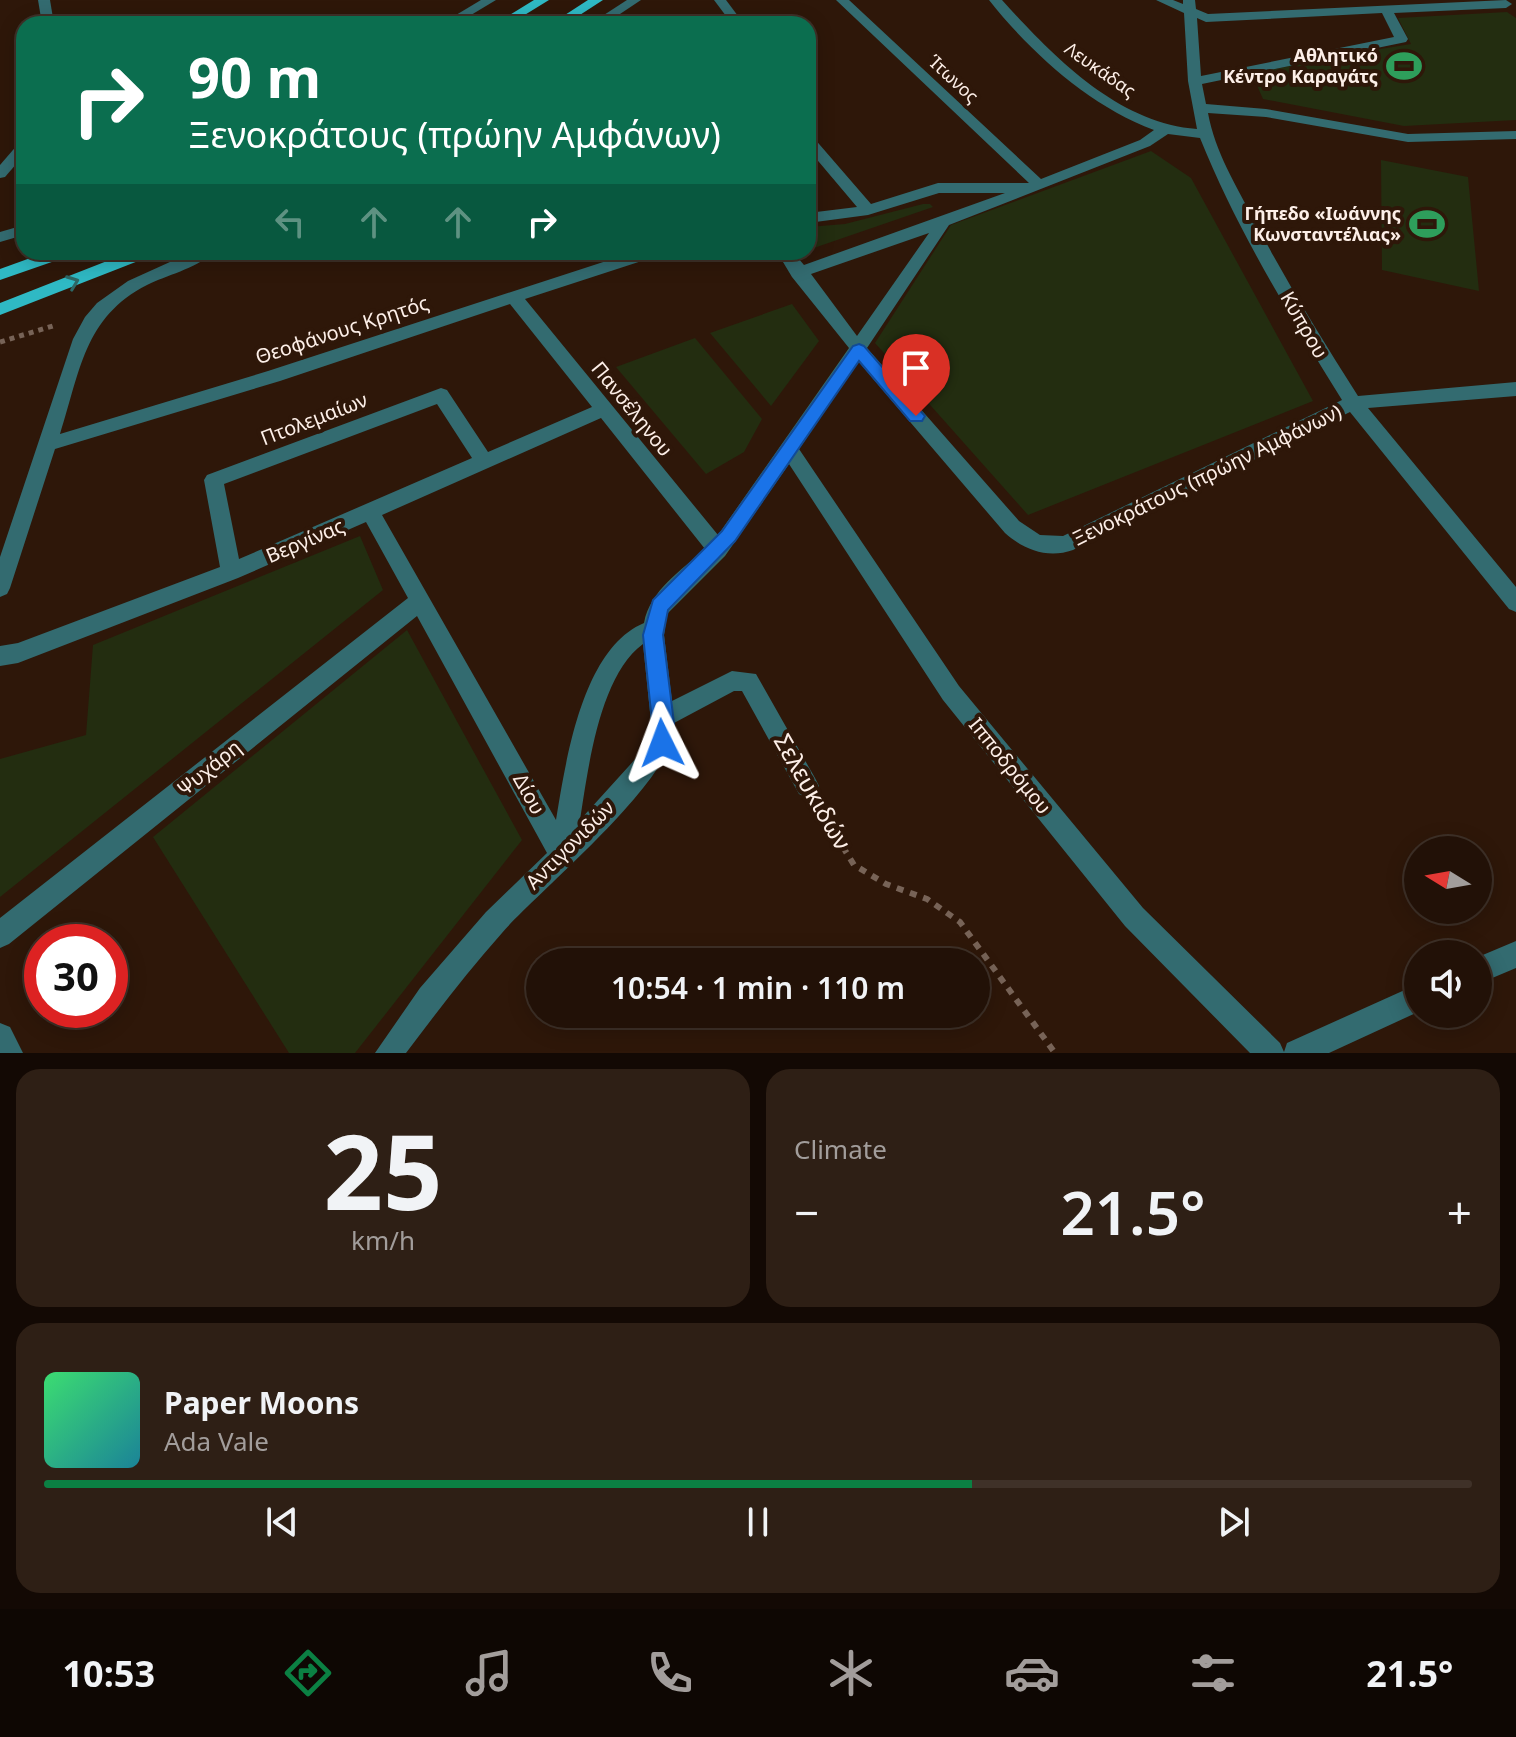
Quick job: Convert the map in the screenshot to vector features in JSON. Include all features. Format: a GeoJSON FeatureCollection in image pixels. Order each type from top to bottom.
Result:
{"type":"FeatureCollection","features":[{"type":"Feature","properties":{"kind":"main road"},"geometry":{"type":"LineString","coordinates":[[515,16],[543,0]]}},
{"type":"Feature","properties":{"kind":"main road"},"geometry":{"type":"LineString","coordinates":[[570,16],[597,0]]}},
{"type":"Feature","properties":{"kind":"main road"},"geometry":{"type":"LineString","coordinates":[[0,275],[41,260]]}},
{"type":"Feature","properties":{"kind":"main road"},"geometry":{"type":"LineString","coordinates":[[0,309],[125,260]]}},
{"type":"Feature","properties":{"kind":"street"},"geometry":{"type":"LineString","coordinates":[[461,16],[490,0]]}},
{"type":"Feature","properties":{"kind":"street"},"geometry":{"type":"LineString","coordinates":[[609,16],[635,0]]}},
{"type":"Feature","properties":{"kind":"street","name":"Ίτωνος"},"geometry":{"type":"LineString","coordinates":[[842,0],[1033,187]]}},
{"type":"Feature","properties":{"kind":"street","name":"Λευκάδας"},"geometry":{"type":"LineString","coordinates":[[995,0],[1036,45],[1065,70],[1133,115],[1165,129],[1205,134]]}},
{"type":"Feature","properties":{"kind":"street"},"geometry":{"type":"LineString","coordinates":[[1162,0],[1189,6],[1206,18],[1509,6]]}},
{"type":"Feature","properties":{"kind":"street","name":"Κύπρου"},"geometry":{"type":"LineString","coordinates":[[1189,6],[1195,81],[1205,134],[1219,168],[1287,298],[1353,403],[1516,603]]}},
{"type":"Feature","properties":{"kind":"street"},"geometry":{"type":"LineString","coordinates":[[1195,81],[1402,39],[1386,10]]}},
{"type":"Feature","properties":{"kind":"street"},"geometry":{"type":"LineString","coordinates":[[616,12],[619,16]]}},
{"type":"Feature","properties":{"kind":"street"},"geometry":{"type":"LineString","coordinates":[[1199,108],[1266,113],[1408,138],[1516,135]]}},
{"type":"Feature","properties":{"kind":"street"},"geometry":{"type":"LineString","coordinates":[[798,273],[944,222],[1145,143],[1165,129]]}},
{"type":"Feature","properties":{"kind":"street"},"geometry":{"type":"LineString","coordinates":[[816,149],[868,210]]}},
{"type":"Feature","properties":{"kind":"street"},"geometry":{"type":"LineString","coordinates":[[0,174],[16,155]]}},
{"type":"Feature","properties":{"kind":"street"},"geometry":{"type":"LineString","coordinates":[[816,217],[868,210],[938,188],[1033,187]]}},
{"type":"Feature","properties":{"kind":"street"},"geometry":{"type":"LineString","coordinates":[[653,629],[660,606],[718,550],[859,350],[944,222]]}},
{"type":"Feature","properties":{"kind":"street"},"geometry":{"type":"LineString","coordinates":[[0,588],[82,339],[95,313],[118,294],[188,260]]}},
{"type":"Feature","properties":{"kind":"street","name":"Θεοφάνους Κρητός"},"geometry":{"type":"LineString","coordinates":[[46,445],[284,372],[626,260]]}},
{"type":"Feature","properties":{"kind":"street","name":"Ξενοκράτους (πρώην Αμφάνων)"},"geometry":{"type":"LineString","coordinates":[[790,260],[859,350],[1012,527],[1024,538],[1042,546],[1066,544],[1353,403]]}},
{"type":"Feature","properties":{"kind":"street","name":"Πανσέληνου"},"geometry":{"type":"LineString","coordinates":[[513,296],[718,550]]}},
{"type":"Feature","properties":{"kind":"street"},"geometry":{"type":"LineString","coordinates":[[1353,403],[1516,389]]}},
{"type":"Feature","properties":{"kind":"street","name":"Πτολεμαίων"},"geometry":{"type":"LineString","coordinates":[[231,572],[214,480],[441,395],[485,463]]}},
{"type":"Feature","properties":{"kind":"street","name":"Βεργίνας"},"geometry":{"type":"LineString","coordinates":[[0,656],[18,653],[231,572],[604,409]]}},
{"type":"Feature","properties":{"kind":"street","name":"Ιπποδρόμου"},"geometry":{"type":"LineString","coordinates":[[789,449],[951,693],[1134,917],[1270,1053]]}},
{"type":"Feature","properties":{"kind":"street","name":"Δίου"},"geometry":{"type":"LineString","coordinates":[[371,513],[562,855]]}},
{"type":"Feature","properties":{"kind":"street","name":"Ψυχάρη"},"geometry":{"type":"LineString","coordinates":[[0,935],[419,602]]}},
{"type":"Feature","properties":{"kind":"street","name":"Δίου"},"geometry":{"type":"LineString","coordinates":[[562,855],[580,761],[600,691],[612,665],[630,642],[653,629]]}},
{"type":"Feature","properties":{"kind":"street","name":"Αντιγονιδών"},"geometry":{"type":"LineString","coordinates":[[389,1053],[430,998],[495,921],[562,855],[657,752],[664,732],[653,629]]}},
{"type":"Feature","properties":{"kind":"street","name":"Σελευκιδών"},"geometry":{"type":"LineString","coordinates":[[663,717],[732,681],[751,682],[807,786]]}},
{"type":"Feature","properties":{"kind":"street"},"geometry":{"type":"LineString","coordinates":[[1492,965],[1516,954]]}},
{"type":"Feature","properties":{"kind":"street"},"geometry":{"type":"LineString","coordinates":[[1297,1053],[1404,1004]]}},
{"type":"Feature","properties":{"kind":"street"},"geometry":{"type":"LineString","coordinates":[[0,1037],[9,1053]]}},
{"type":"Feature","properties":{"kind":"path"},"geometry":{"type":"LineString","coordinates":[[0,342],[95,313]]}},
{"type":"Feature","properties":{"kind":"path","name":"Σελευκιδών"},"geometry":{"type":"LineString","coordinates":[[807,786],[854,865],[886,884],[927,899],[960,922],[1055,1053]]}},
{"type":"Feature","properties":{"kind":"green space","name":"Αθλητικό Κέντρο Καραγάτς"},"geometry":{"type":"Polygon","coordinates":[[[1507,12],[1516,18],[1516,120],[1404,126],[1263,99],[1252,74],[1411,44],[1398,18],[1507,12]]]}},
{"type":"Feature","properties":{"kind":"green space"},"geometry":{"type":"Polygon","coordinates":[[[1151,151],[1191,178],[1313,401],[1028,515],[875,343],[951,225],[1151,151]]]}},
{"type":"Feature","properties":{"kind":"green space","name":"Γήπεδο «Ιωάννης Κωνσταντέλιας»"},"geometry":{"type":"Polygon","coordinates":[[[1381,160],[1468,177],[1479,291],[1382,270],[1381,160]]]}},
{"type":"Feature","properties":{"kind":"green space"},"geometry":{"type":"Polygon","coordinates":[[[923,204],[933,207],[816,247],[816,226],[845,224],[923,204]]]}},
{"type":"Feature","properties":{"kind":"green space"},"geometry":{"type":"Polygon","coordinates":[[[792,304],[819,341],[771,406],[710,333],[792,304]]]}},
{"type":"Feature","properties":{"kind":"green space"},"geometry":{"type":"Polygon","coordinates":[[[695,338],[762,419],[744,452],[706,474],[616,367],[695,338]]]}},
{"type":"Feature","properties":{"kind":"green space"},"geometry":{"type":"Polygon","coordinates":[[[360,536],[383,590],[0,897],[0,759],[86,735],[93,645],[360,536]]]}},
{"type":"Feature","properties":{"kind":"green space"},"geometry":{"type":"Polygon","coordinates":[[[407,630],[522,840],[355,1053],[289,1053],[153,837],[407,630]]]}},
{"type":"Feature","properties":{"kind":"place","name":"Αθλητικό Κέντρο Καραγάτς"},"geometry":{"type":"Point","coordinates":[1404,66]}},
{"type":"Feature","properties":{"kind":"place","name":"Γήπεδο «Ιωάννης Κωνσταντέλιας»"},"geometry":{"type":"Point","coordinates":[1427,224]}},
{"type":"Feature","properties":{"kind":"route"},"geometry":{"type":"LineString","coordinates":[[662,743],[664,723],[653,635],[660,606],[729,536],[859,350],[916,416]]}}]}
